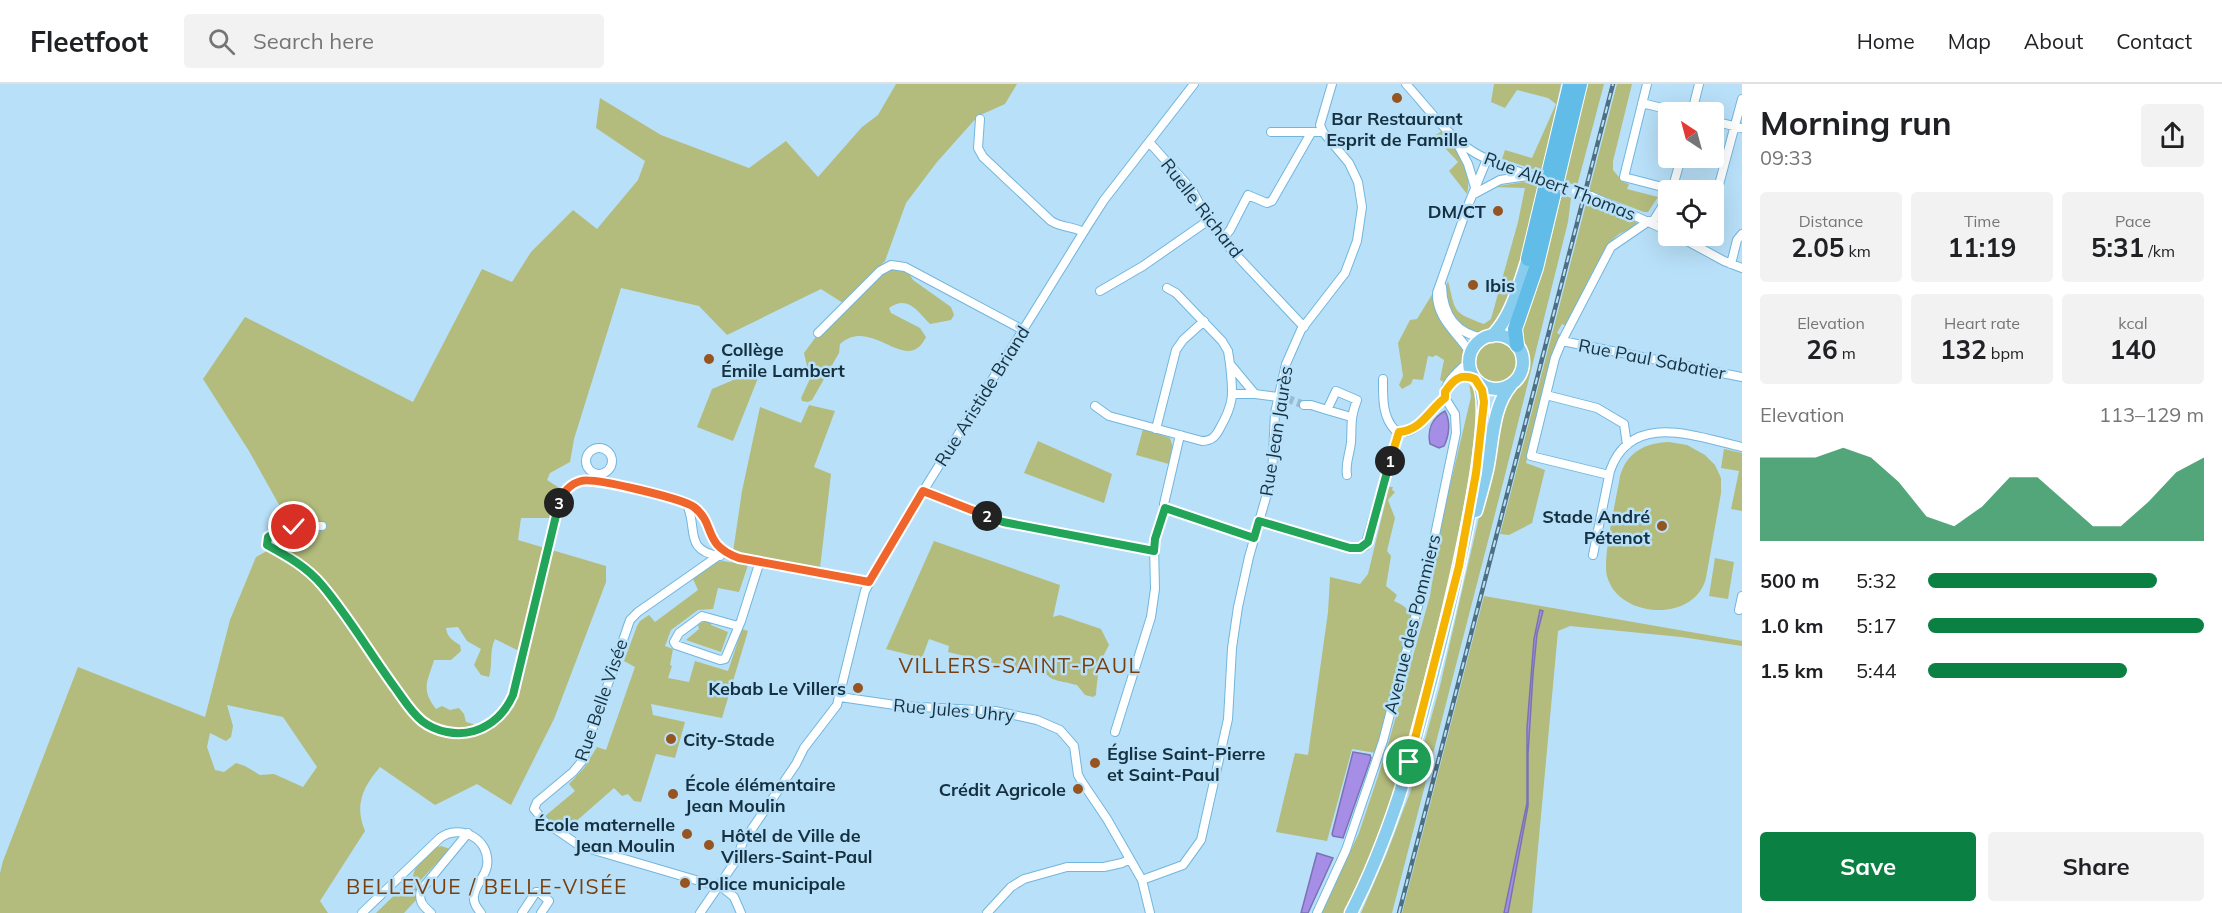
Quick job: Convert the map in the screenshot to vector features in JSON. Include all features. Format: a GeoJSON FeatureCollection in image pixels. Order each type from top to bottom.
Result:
{"type":"FeatureCollection","features":[{"type":"Feature","properties":{"kind":"highway"},"geometry":{"type":"LineString","coordinates":[[1528,259],[1570,84]]}},
{"type":"Feature","properties":{"kind":"highway"},"geometry":{"type":"LineString","coordinates":[[1517,345],[1515,329],[1536,268],[1580,84]]}},
{"type":"Feature","properties":{"kind":"main road"},"geometry":{"type":"LineString","coordinates":[[1459,566],[1476,473],[1484,412],[1484,394],[1470,370],[1470,357],[1476,345],[1500,328],[1509,311],[1528,259]]}},
{"type":"Feature","properties":{"kind":"main road"},"geometry":{"type":"LineString","coordinates":[[1351,913],[1375,861],[1401,789],[1426,702],[1459,566],[1483,486],[1498,407],[1504,393],[1519,377],[1523,368],[1522,354],[1517,345],[1506,337],[1488,337]]}},
{"type":"Feature","properties":{"kind":"main road"},"geometry":{"type":"LineString","coordinates":[[1477,380],[1494,389],[1511,385]]}},
{"type":"Feature","properties":{"kind":"street","name":"Rue Aristide Briand"},"geometry":{"type":"LineString","coordinates":[[700,913],[737,858],[743,842],[796,764],[804,748],[834,709],[840,697],[859,612],[869,582],[923,491],[1104,200],[1194,84]]}},
{"type":"Feature","properties":{"kind":"street"},"geometry":{"type":"LineString","coordinates":[[1271,132],[1323,132],[1321,123],[1332,84]]}},
{"type":"Feature","properties":{"kind":"street","name":"Rue Albert Thomas"},"geometry":{"type":"LineString","coordinates":[[1406,84],[1452,135],[1487,159],[1528,176],[1591,196],[1658,226]]}},
{"type":"Feature","properties":{"kind":"street"},"geometry":{"type":"LineString","coordinates":[[1647,84],[1624,177],[1658,186]]}},
{"type":"Feature","properties":{"kind":"street"},"geometry":{"type":"LineString","coordinates":[[1695,102],[1700,84]]}},
{"type":"Feature","properties":{"kind":"street"},"geometry":{"type":"LineString","coordinates":[[1721,180],[1738,127],[1742,99]]}},
{"type":"Feature","properties":{"kind":"street"},"geometry":{"type":"LineString","coordinates":[[1642,103],[1658,107]]}},
{"type":"Feature","properties":{"kind":"street"},"geometry":{"type":"LineString","coordinates":[[980,119],[978,148],[987,161],[1052,221],[1083,232]]}},
{"type":"Feature","properties":{"kind":"street","name":"Rue Jean Jaurès"},"geometry":{"type":"LineString","coordinates":[[1142,880],[1183,865],[1201,840],[1228,718],[1233,638],[1254,538],[1272,476],[1274,428],[1282,397],[1287,360],[1304,327],[1345,273],[1356,246],[1362,215],[1361,190],[1346,159],[1323,132]]}},
{"type":"Feature","properties":{"kind":"street"},"geometry":{"type":"LineString","coordinates":[[1222,240],[1230,230],[1248,195],[1267,203],[1272,201],[1311,133]]}},
{"type":"Feature","properties":{"kind":"street"},"geometry":{"type":"LineString","coordinates":[[1452,135],[1468,164],[1474,191]]}},
{"type":"Feature","properties":{"kind":"street","name":"Ruelle Richard"},"geometry":{"type":"LineString","coordinates":[[1149,142],[1192,190],[1222,240],[1304,327]]}},
{"type":"Feature","properties":{"kind":"street"},"geometry":{"type":"LineString","coordinates":[[1445,394],[1455,374],[1470,357],[1440,313],[1437,297],[1487,159]]}},
{"type":"Feature","properties":{"kind":"street"},"geometry":{"type":"LineString","coordinates":[[1474,191],[1496,182],[1528,176]]}},
{"type":"Feature","properties":{"kind":"street"},"geometry":{"type":"LineString","coordinates":[[1609,475],[1531,456],[1562,341],[1611,246],[1651,222],[1658,212]]}},
{"type":"Feature","properties":{"kind":"street"},"geometry":{"type":"LineString","coordinates":[[1100,291],[1143,266],[1209,220]]}},
{"type":"Feature","properties":{"kind":"street"},"geometry":{"type":"LineString","coordinates":[[1731,264],[1737,240],[1742,234]]}},
{"type":"Feature","properties":{"kind":"street"},"geometry":{"type":"LineString","coordinates":[[1697,246],[1742,268]]}},
{"type":"Feature","properties":{"kind":"street"},"geometry":{"type":"LineString","coordinates":[[818,333],[880,271],[896,265],[905,267],[1023,330]]}},
{"type":"Feature","properties":{"kind":"street"},"geometry":{"type":"LineString","coordinates":[[1442,282],[1444,303],[1451,319],[1463,332],[1488,337]]}},
{"type":"Feature","properties":{"kind":"street"},"geometry":{"type":"LineString","coordinates":[[1095,406],[1106,415],[1202,441],[1213,438],[1217,434],[1229,412],[1233,394],[1230,364],[1225,345],[1176,293],[1167,288]]}},
{"type":"Feature","properties":{"kind":"street"},"geometry":{"type":"LineString","coordinates":[[1156,429],[1176,350],[1204,321]]}},
{"type":"Feature","properties":{"kind":"street","name":"Rue Paul Sabatier"},"geometry":{"type":"LineString","coordinates":[[1562,341],[1742,377]]}},
{"type":"Feature","properties":{"kind":"street"},"geometry":{"type":"LineString","coordinates":[[1230,364],[1255,394]]}},
{"type":"Feature","properties":{"kind":"street"},"geometry":{"type":"LineString","coordinates":[[1383,379],[1386,414],[1392,428],[1399,432],[1410,430],[1430,416],[1434,407],[1458,377],[1469,376],[1477,380]]}},
{"type":"Feature","properties":{"kind":"street"},"geometry":{"type":"LineString","coordinates":[[1327,410],[1336,391],[1357,400],[1351,417],[1347,475]]}},
{"type":"Feature","properties":{"kind":"street"},"geometry":{"type":"LineString","coordinates":[[1233,394],[1282,397]]}},
{"type":"Feature","properties":{"kind":"street","name":"Avenue des Pommiers"},"geometry":{"type":"LineString","coordinates":[[1317,913],[1346,850],[1365,797],[1400,679],[1429,564],[1455,438],[1456,418],[1445,394]]}},
{"type":"Feature","properties":{"kind":"street"},"geometry":{"type":"LineString","coordinates":[[1546,395],[1605,411],[1624,424],[1627,445]]}},
{"type":"Feature","properties":{"kind":"street"},"geometry":{"type":"LineString","coordinates":[[1304,405],[1351,417]]}},
{"type":"Feature","properties":{"kind":"street"},"geometry":{"type":"LineString","coordinates":[[1593,555],[1609,475],[1615,459],[1627,445],[1643,435],[1661,431],[1742,447]]}},
{"type":"Feature","properties":{"kind":"street"},"geometry":{"type":"LineString","coordinates":[[1259,521],[1350,548],[1363,548],[1368,542],[1381,489],[1399,432]]}},
{"type":"Feature","properties":{"kind":"street"},"geometry":{"type":"LineString","coordinates":[[1115,732],[1151,617],[1155,589],[1155,539],[1165,508],[1180,435]]}},
{"type":"Feature","properties":{"kind":"street"},"geometry":{"type":"LineString","coordinates":[[322,526],[284,529],[268,537],[267,545],[295,561],[321,584],[385,675],[420,720],[440,730],[464,733],[492,723],[510,702],[561,498],[571,485],[593,476],[686,503],[694,507],[703,518],[717,546],[726,553],[739,558]]}},
{"type":"Feature","properties":{"kind":"street"},"geometry":{"type":"LineString","coordinates":[[923,491],[1003,522],[1154,551]]}},
{"type":"Feature","properties":{"kind":"street"},"geometry":{"type":"LineString","coordinates":[[686,503],[690,510],[694,541],[704,552],[869,582]]}},
{"type":"Feature","properties":{"kind":"street"},"geometry":{"type":"LineString","coordinates":[[1165,508],[1254,538]]}},
{"type":"Feature","properties":{"kind":"street"},"geometry":{"type":"LineString","coordinates":[[692,531],[703,518]]}},
{"type":"Feature","properties":{"kind":"street","name":"Rue Belle Visée"},"geometry":{"type":"LineString","coordinates":[[718,556],[630,620],[583,760],[573,772],[537,802],[534,809],[544,822],[580,846],[719,886]]}},
{"type":"Feature","properties":{"kind":"street"},"geometry":{"type":"LineString","coordinates":[[738,626],[702,616],[677,635],[674,642],[676,645],[723,660],[738,626],[760,561]]}},
{"type":"Feature","properties":{"kind":"street"},"geometry":{"type":"LineString","coordinates":[[1739,610],[1742,596]]}},
{"type":"Feature","properties":{"kind":"street","name":"Rue Jules Uhry"},"geometry":{"type":"LineString","coordinates":[[840,697],[902,706],[995,711],[1037,720],[1056,728],[1072,742],[1080,778],[1142,880],[1150,913]]}},
{"type":"Feature","properties":{"kind":"street"},"geometry":{"type":"LineString","coordinates":[[362,913],[440,838],[453,832],[468,833],[479,842],[487,858],[486,870],[474,896],[475,904],[481,913]]}},
{"type":"Feature","properties":{"kind":"street"},"geometry":{"type":"LineString","coordinates":[[431,913],[422,904],[421,890],[468,833]]}},
{"type":"Feature","properties":{"kind":"street"},"geometry":{"type":"LineString","coordinates":[[987,913],[1011,887],[1024,879],[1067,867],[1104,867],[1130,859]]}},
{"type":"Feature","properties":{"kind":"street"},"geometry":{"type":"LineString","coordinates":[[719,886],[732,894],[741,913]]}},
{"type":"Feature","properties":{"kind":"street"},"geometry":{"type":"LineString","coordinates":[[522,913],[536,892],[549,901],[541,913]]}},
{"type":"Feature","properties":{"kind":"green space"},"geometry":{"type":"Polygon","coordinates":[[[896,84],[1017,84],[1005,104],[978,116],[937,162],[906,203],[885,261],[843,303],[821,289],[727,335],[699,306],[621,288],[574,439],[570,462],[550,473],[547,480],[561,489],[551,518],[521,518],[518,540],[606,566],[606,582],[554,719],[511,805],[477,784],[435,805],[380,767],[365,789],[360,805],[365,831],[320,901],[328,913],[0,913],[0,873],[3,861],[78,667],[205,717],[230,620],[256,557],[296,535],[249,451],[203,379],[245,317],[413,402],[482,269],[512,282],[531,252],[573,210],[597,229],[638,180],[645,161],[596,128],[600,98],[661,135],[749,168],[786,141],[818,177],[862,127],[878,115],[896,84]],[[458,627],[446,628],[450,638],[460,645],[461,651],[451,660],[434,660],[427,690],[436,709],[442,706],[450,710],[459,708],[466,722],[473,724],[476,730],[503,712],[523,653],[495,639],[489,677],[481,675],[474,665],[481,649],[467,641],[458,627]],[[227,705],[233,726],[231,737],[226,741],[210,733],[207,747],[215,770],[224,772],[236,763],[260,775],[274,774],[303,787],[317,767],[283,717],[227,705]]]}},
{"type":"Feature","properties":{"kind":"green space"},"geometry":{"type":"Polygon","coordinates":[[[1494,84],[1561,84],[1542,172],[1502,159],[1505,150],[1532,158],[1556,104],[1548,98],[1517,90],[1505,108],[1491,102],[1494,84]]]}},
{"type":"Feature","properties":{"kind":"green space"},"geometry":{"type":"Polygon","coordinates":[[[1588,84],[1604,84],[1577,186],[1564,181],[1588,84]]]}},
{"type":"Feature","properties":{"kind":"green space"},"geometry":{"type":"Polygon","coordinates":[[[1617,84],[1632,84],[1613,161],[1613,170],[1623,182],[1629,184],[1627,189],[1658,197],[1648,212],[1644,212],[1589,191],[1617,84]]]}},
{"type":"Feature","properties":{"kind":"green space"},"geometry":{"type":"Polygon","coordinates":[[[1442,131],[1458,152],[1466,168],[1467,194],[1449,171],[1458,162],[1434,136],[1442,131]]]}},
{"type":"Feature","properties":{"kind":"green space"},"geometry":{"type":"Polygon","coordinates":[[[1523,182],[1540,185],[1514,293],[1505,315],[1490,331],[1473,334],[1453,319],[1446,300],[1446,285],[1448,281],[1454,306],[1461,314],[1484,324],[1491,319],[1525,188],[1493,187],[1523,182]]]}},
{"type":"Feature","properties":{"kind":"green space"},"geometry":{"type":"Polygon","coordinates":[[[1564,195],[1571,198],[1568,222],[1392,913],[1361,913],[1411,790],[1440,686],[1483,500],[1496,455],[1497,437],[1507,394],[1523,380],[1528,371],[1528,354],[1519,331],[1543,272],[1561,198],[1564,195]]]}},
{"type":"Feature","properties":{"kind":"green space"},"geometry":{"type":"Polygon","coordinates":[[[1587,200],[1636,222],[1638,225],[1619,234],[1607,245],[1566,326],[1562,324],[1557,333],[1561,335],[1554,351],[1526,463],[1545,470],[1532,523],[1509,535],[1500,534],[1587,200]]]}},
{"type":"Feature","properties":{"kind":"green space"},"geometry":{"type":"Polygon","coordinates":[[[905,267],[913,280],[951,307],[954,315],[951,320],[930,324],[917,310],[907,304],[896,304],[889,308],[891,313],[920,328],[926,337],[918,348],[909,351],[864,336],[852,337],[840,344],[839,353],[812,400],[802,401],[801,398],[810,379],[804,353],[823,327],[884,268],[905,267]]]}},
{"type":"Feature","properties":{"kind":"green space"},"geometry":{"type":"Polygon","coordinates":[[[1433,293],[1439,316],[1463,347],[1463,361],[1444,382],[1440,380],[1444,360],[1436,355],[1428,356],[1423,380],[1413,379],[1411,384],[1402,389],[1399,385],[1403,376],[1398,343],[1410,320],[1417,319],[1433,293]]]}},
{"type":"Feature","properties":{"kind":"green space"},"geometry":{"type":"Polygon","coordinates":[[[1496,342],[1504,343],[1510,348],[1515,354],[1515,370],[1510,376],[1504,381],[1496,382],[1488,381],[1482,376],[1477,370],[1476,362],[1477,354],[1482,348],[1488,343],[1496,342]]]}},
{"type":"Feature","properties":{"kind":"green space"},"geometry":{"type":"Polygon","coordinates":[[[753,365],[762,368],[733,441],[697,427],[712,389],[750,373],[753,365]]]}},
{"type":"Feature","properties":{"kind":"green space"},"geometry":{"type":"Polygon","coordinates":[[[1469,381],[1478,391],[1478,431],[1455,559],[1404,766],[1382,833],[1347,913],[1321,913],[1359,833],[1385,755],[1430,596],[1443,515],[1471,397],[1469,381]]]}},
{"type":"Feature","properties":{"kind":"green space"},"geometry":{"type":"Polygon","coordinates":[[[809,405],[835,411],[814,467],[831,474],[820,568],[733,552],[742,491],[760,407],[801,423],[809,405]]]}},
{"type":"Feature","properties":{"kind":"green space"},"geometry":{"type":"Polygon","coordinates":[[[1143,429],[1170,438],[1173,448],[1169,464],[1136,455],[1143,429]]]}},
{"type":"Feature","properties":{"kind":"green space"},"geometry":{"type":"Polygon","coordinates":[[[1038,441],[1112,474],[1104,503],[1024,473],[1038,441]]]}},
{"type":"Feature","properties":{"kind":"green space"},"geometry":{"type":"Polygon","coordinates":[[[1669,442],[1687,445],[1705,455],[1715,465],[1721,478],[1721,493],[1706,578],[1699,593],[1687,603],[1656,610],[1626,601],[1614,590],[1607,576],[1606,556],[1623,468],[1638,450],[1652,444],[1669,442]]]}},
{"type":"Feature","properties":{"kind":"green space"},"geometry":{"type":"Polygon","coordinates":[[[1724,449],[1742,453],[1742,511],[1731,509],[1739,471],[1721,468],[1724,449]]]}},
{"type":"Feature","properties":{"kind":"green space"},"geometry":{"type":"Polygon","coordinates":[[[1389,487],[1393,487],[1392,490],[1395,492],[1388,500],[1395,518],[1387,551],[1391,556],[1386,586],[1397,595],[1394,601],[1406,608],[1412,618],[1376,753],[1352,749],[1327,841],[1276,832],[1295,753],[1308,755],[1328,612],[1330,577],[1360,584],[1368,574],[1389,487]]]}},
{"type":"Feature","properties":{"kind":"green space"},"geometry":{"type":"Polygon","coordinates":[[[934,541],[1060,585],[1053,617],[1060,615],[1101,629],[1109,645],[1103,657],[1096,695],[1093,697],[1085,695],[1077,685],[1048,676],[1043,665],[1043,657],[1038,674],[948,652],[949,646],[929,639],[922,658],[886,649],[934,541]]]}},
{"type":"Feature","properties":{"kind":"green space"},"geometry":{"type":"Polygon","coordinates":[[[1715,558],[1734,562],[1728,599],[1709,596],[1715,558]]]}},
{"type":"Feature","properties":{"kind":"green space"},"geometry":{"type":"Polygon","coordinates":[[[716,562],[748,565],[739,592],[718,588],[713,609],[698,610],[671,630],[665,646],[673,649],[670,665],[672,666],[668,678],[689,682],[695,661],[728,671],[742,629],[748,631],[722,718],[651,704],[653,715],[685,722],[675,758],[656,754],[641,802],[634,801],[628,794],[622,796],[614,788],[573,824],[577,829],[566,834],[544,817],[575,791],[569,784],[584,768],[597,747],[606,750],[635,667],[624,661],[637,626],[649,615],[655,622],[698,590],[693,579],[716,562]]]}},
{"type":"Feature","properties":{"kind":"green space"},"geometry":{"type":"Polygon","coordinates":[[[1484,596],[1742,641],[1742,646],[1681,637],[1570,626],[1558,631],[1532,913],[1402,913],[1484,596]]]}},
{"type":"Feature","properties":{"kind":"green space"},"geometry":{"type":"Polygon","coordinates":[[[706,620],[712,620],[711,625],[728,632],[721,652],[686,640],[699,629],[698,625],[706,620]]]}},
{"type":"Feature","properties":{"kind":"green space"},"geometry":{"type":"Polygon","coordinates":[[[441,846],[450,849],[419,882],[421,884],[417,899],[404,913],[376,913],[413,877],[423,857],[431,850],[441,846]]]}},
{"type":"Feature","properties":{"kind":"shaded area"},"geometry":{"type":"Polygon","coordinates":[[[1445,411],[1449,424],[1448,433],[1444,446],[1439,448],[1430,444],[1429,434],[1434,421],[1445,411]]]}},
{"type":"Feature","properties":{"kind":"shaded area"},"geometry":{"type":"Polygon","coordinates":[[[1540,610],[1543,611],[1537,634],[1528,754],[1528,806],[1508,913],[1504,913],[1527,803],[1527,728],[1534,639],[1540,610]]]}},
{"type":"Feature","properties":{"kind":"shaded area"},"geometry":{"type":"Polygon","coordinates":[[[1353,752],[1370,755],[1371,758],[1343,838],[1332,834],[1353,752]]]}},
{"type":"Feature","properties":{"kind":"shaded area"},"geometry":{"type":"Polygon","coordinates":[[[1317,853],[1333,858],[1308,913],[1301,913],[1317,853]]]}},
{"type":"Feature","properties":{"kind":"tunnel"},"geometry":{"type":"LineString","coordinates":[[1286,398],[1304,405]]}},
{"type":"Feature","properties":{"kind":"railway"},"geometry":{"type":"LineString","coordinates":[[1399,913],[1613,84]]}},
{"type":"Feature","properties":{"kind":"place","name":"Bar Restaurant Esprit de Famille"},"geometry":{"type":"Point","coordinates":[1397,98]}},
{"type":"Feature","properties":{"kind":"place","name":"DM/CT"},"geometry":{"type":"Point","coordinates":[1498,211]}},
{"type":"Feature","properties":{"kind":"place","name":"Ibis"},"geometry":{"type":"Point","coordinates":[1473,285]}},
{"type":"Feature","properties":{"kind":"place","name":"Collège Émile Lambert"},"geometry":{"type":"Point","coordinates":[709,359]}},
{"type":"Feature","properties":{"kind":"place","name":"Stade André Pétenot"},"geometry":{"type":"Point","coordinates":[1662,526]}},
{"type":"Feature","properties":{"kind":"place","name":"Kebab Le Villers"},"geometry":{"type":"Point","coordinates":[858,688]}},
{"type":"Feature","properties":{"kind":"place","name":"City-Stade"},"geometry":{"type":"Point","coordinates":[671,739]}},
{"type":"Feature","properties":{"kind":"place","name":"Église Saint-Pierre et Saint-Paul"},"geometry":{"type":"Point","coordinates":[1095,763]}},
{"type":"Feature","properties":{"kind":"place","name":"Crédit Agricole"},"geometry":{"type":"Point","coordinates":[1078,789]}},
{"type":"Feature","properties":{"kind":"place","name":"École élémentaire Jean Moulin"},"geometry":{"type":"Point","coordinates":[673,794]}},
{"type":"Feature","properties":{"kind":"place","name":"École maternelle Jean Moulin"},"geometry":{"type":"Point","coordinates":[687,834]}},
{"type":"Feature","properties":{"kind":"place","name":"Hôtel de Ville de Villers-Saint-Paul"},"geometry":{"type":"Point","coordinates":[709,845]}},
{"type":"Feature","properties":{"kind":"place","name":"Police municipale"},"geometry":{"type":"Point","coordinates":[685,883]}},
{"type":"Feature","properties":{"kind":"district","name":"VILLERS-SAINT-PAUL"},"geometry":{"type":"Point","coordinates":[1020,665]}},
{"type":"Feature","properties":{"kind":"district","name":"BELLEVUE / BELLE-VISÉE"},"geometry":{"type":"Point","coordinates":[487,886]}},
{"type":"Feature","properties":{"kind":"route"},"geometry":{"type":"LineString","coordinates":[[294,527],[268,537],[267,545],[301,565],[321,584],[385,675],[420,720],[440,730],[464,733],[492,723],[500,717],[510,702],[559,503],[568,488],[580,481],[596,480],[691,505],[703,518],[717,546],[726,553],[739,558],[869,582],[923,491],[1003,522],[1154,551],[1155,539],[1165,508],[1254,538],[1259,521],[1354,549],[1367,545],[1399,432],[1410,430],[1423,422],[1430,416],[1434,407],[1445,398],[1444,394],[1453,381],[1458,377],[1469,376],[1475,379],[1484,394],[1484,412],[1476,473],[1459,566],[1409,762]]}}]}
